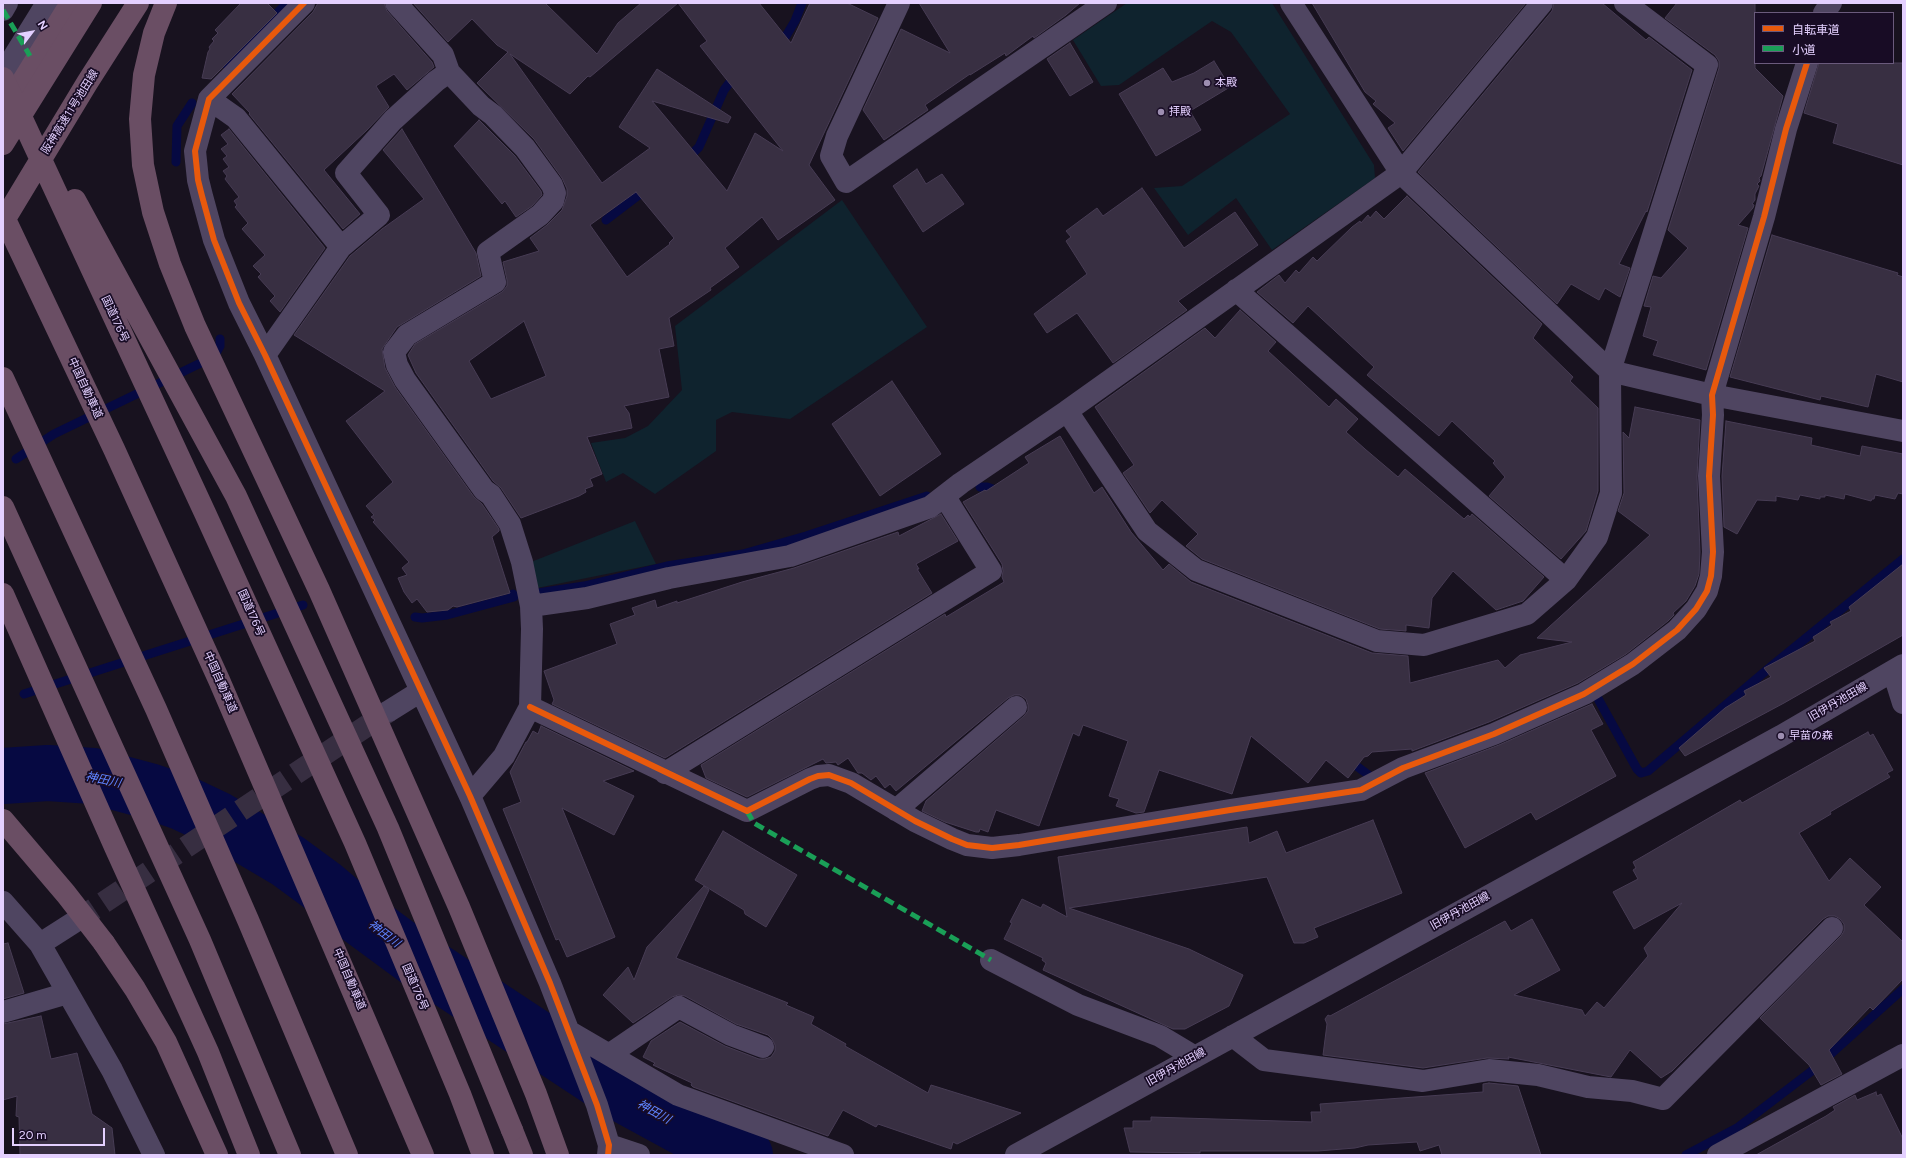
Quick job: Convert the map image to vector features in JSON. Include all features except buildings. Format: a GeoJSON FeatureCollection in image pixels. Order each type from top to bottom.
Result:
{"type":"FeatureCollection","features":[{"type":"Feature","properties":{"kind":"highway"},"geometry":{"type":"LineString","coordinates":[[3,113],[71,3]]}},
{"type":"Feature","properties":{"kind":"highway"},"geometry":{"type":"LineString","coordinates":[[3,144],[91,3]]}},
{"type":"Feature","properties":{"kind":"highway","name":"阪神高速11号池田線"},"geometry":{"type":"LineString","coordinates":[[3,222],[87,83],[138,3]]}},
{"type":"Feature","properties":{"kind":"highway"},"geometry":{"type":"LineString","coordinates":[[166,3],[154,33],[144,76],[140,119],[143,165],[152,212],[196,326],[319,590],[453,893],[536,1094],[558,1155]]}},
{"type":"Feature","properties":{"kind":"highway"},"geometry":{"type":"LineString","coordinates":[[3,69],[236,496],[388,828],[522,1155]]}},
{"type":"Feature","properties":{"kind":"highway","name":"国道176号"},"geometry":{"type":"LineString","coordinates":[[3,78],[202,506],[355,844],[457,1086],[483,1155]]}},
{"type":"Feature","properties":{"kind":"highway","name":"中国自動車道"},"geometry":{"type":"LineString","coordinates":[[3,215],[114,449],[216,673],[423,1155]]}},
{"type":"Feature","properties":{"kind":"highway"},"geometry":{"type":"LineString","coordinates":[[3,378],[156,709],[248,920],[347,1155]]}},
{"type":"Feature","properties":{"kind":"highway"},"geometry":{"type":"LineString","coordinates":[[3,507],[200,940],[290,1155]]}},
{"type":"Feature","properties":{"kind":"highway"},"geometry":{"type":"LineString","coordinates":[[3,594],[208,1052],[249,1155]]}},
{"type":"Feature","properties":{"kind":"highway"},"geometry":{"type":"LineString","coordinates":[[3,820],[66,894],[104,943],[135,989],[166,1042],[217,1155]]}},
{"type":"Feature","properties":{"kind":"street"},"geometry":{"type":"LineString","coordinates":[[3,10],[7,3]]}},
{"type":"Feature","properties":{"kind":"street"},"geometry":{"type":"LineString","coordinates":[[3,74],[47,3]]}},
{"type":"Feature","properties":{"kind":"street"},"geometry":{"type":"LineString","coordinates":[[304,3],[209,99],[196,140],[195,151],[198,180],[214,240],[239,303],[265,355],[470,796],[573,1039],[597,1105],[608,1150],[639,1155]]}},
{"type":"Feature","properties":{"kind":"street"},"geometry":{"type":"LineString","coordinates":[[396,3],[443,55],[449,72],[481,106],[493,115],[525,148],[552,184],[555,193],[553,201],[540,215],[488,252],[495,282],[407,335],[394,352],[397,365],[404,380],[484,490],[491,495],[510,524],[522,562],[531,606],[532,629],[530,707],[504,756],[470,796]]}},
{"type":"Feature","properties":{"kind":"street"},"geometry":{"type":"LineString","coordinates":[[899,3],[837,136],[831,156],[846,182],[1106,3]]}},
{"type":"Feature","properties":{"kind":"street"},"geometry":{"type":"LineString","coordinates":[[1291,3],[1401,173],[1610,371],[1712,395],[1903,431]]}},
{"type":"Feature","properties":{"kind":"street"},"geometry":{"type":"LineString","coordinates":[[531,606],[587,598],[669,578],[790,556],[930,506],[945,497],[961,483],[1066,411],[1401,173],[1542,3]]}},
{"type":"Feature","properties":{"kind":"street"},"geometry":{"type":"LineString","coordinates":[[1066,411],[1147,531],[1196,570],[1377,641],[1424,645],[1527,614],[1566,580],[1597,537],[1611,492],[1610,371],[1707,65],[1625,3]]}},
{"type":"Feature","properties":{"kind":"street"},"geometry":{"type":"LineString","coordinates":[[1825,12],[1831,3]]}},
{"type":"Feature","properties":{"kind":"street"},"geometry":{"type":"LineString","coordinates":[[530,707],[747,811],[810,779],[818,776],[829,775],[851,783],[933,830],[967,845],[1004,848],[1230,810],[1345,794],[1361,790],[1403,768],[1494,734],[1584,694],[1633,664],[1677,630],[1696,609],[1707,591],[1711,576],[1713,552],[1709,476],[1713,415],[1712,395],[1764,217],[1786,130],[1807,64]]}},
{"type":"Feature","properties":{"kind":"street"},"geometry":{"type":"LineString","coordinates":[[265,355],[341,247],[379,215],[346,173],[393,120],[436,80],[449,72]]}},
{"type":"Feature","properties":{"kind":"street"},"geometry":{"type":"LineString","coordinates":[[209,99],[236,118],[341,247]]}},
{"type":"Feature","properties":{"kind":"street"},"geometry":{"type":"LineString","coordinates":[[1236,290],[1566,580]]}},
{"type":"Feature","properties":{"kind":"street"},"geometry":{"type":"LineString","coordinates":[[665,773],[991,572],[945,497]]}},
{"type":"Feature","properties":{"kind":"street"},"geometry":{"type":"LineString","coordinates":[[1898,668],[1903,703]]}},
{"type":"Feature","properties":{"kind":"street","name":"旧伊丹池田線"},"geometry":{"type":"LineString","coordinates":[[1016,1155],[1781,736],[1898,668]]}},
{"type":"Feature","properties":{"kind":"street"},"geometry":{"type":"LineString","coordinates":[[389,711],[421,691]]}},
{"type":"Feature","properties":{"kind":"street"},"geometry":{"type":"LineString","coordinates":[[896,810],[1016,707]]}},
{"type":"Feature","properties":{"kind":"street"},"geometry":{"type":"LineString","coordinates":[[3,902],[40,944],[112,1070],[154,1155]]}},
{"type":"Feature","properties":{"kind":"street"},"geometry":{"type":"LineString","coordinates":[[40,944],[76,921]]}},
{"type":"Feature","properties":{"kind":"street"},"geometry":{"type":"LineString","coordinates":[[1233,1036],[1264,1060],[1423,1082],[1488,1070],[1538,1075],[1588,1087],[1632,1091],[1663,1099],[1832,928]]}},
{"type":"Feature","properties":{"kind":"street"},"geometry":{"type":"LineString","coordinates":[[991,960],[1078,1005],[1160,1036],[1195,1057]]}},
{"type":"Feature","properties":{"kind":"street"},"geometry":{"type":"LineString","coordinates":[[3,1012],[68,993]]}},
{"type":"Feature","properties":{"kind":"street"},"geometry":{"type":"LineString","coordinates":[[610,1054],[679,1007],[731,1035],[763,1047]]}},
{"type":"Feature","properties":{"kind":"street"},"geometry":{"type":"LineString","coordinates":[[573,1039],[610,1054],[678,1095],[843,1155]]}},
{"type":"Feature","properties":{"kind":"street"},"geometry":{"type":"LineString","coordinates":[[1718,1155],[1903,1055]]}},
{"type":"Feature","properties":{"kind":"shaded area"},"geometry":{"type":"Polygon","coordinates":[[[1127,3],[1272,3],[1374,165],[1375,178],[1272,250],[1236,198],[1188,235],[1154,188],[1182,186],[1290,114],[1231,32],[1212,21],[1119,85],[1101,86],[1073,40],[1127,3]]]}},
{"type":"Feature","properties":{"kind":"shaded area"},"geometry":{"type":"Polygon","coordinates":[[[842,200],[927,327],[790,419],[732,412],[716,420],[716,451],[655,494],[623,473],[606,482],[591,443],[625,438],[648,426],[682,390],[675,326],[842,200]]]}},
{"type":"Feature","properties":{"kind":"shaded area"},"geometry":{"type":"Polygon","coordinates":[[[635,521],[656,564],[537,588],[531,562],[635,521]]]}},
{"type":"Feature","properties":{"kind":"waterway"},"geometry":{"type":"LineString","coordinates":[[227,65],[287,3]]}},
{"type":"Feature","properties":{"kind":"waterway"},"geometry":{"type":"LineString","coordinates":[[778,44],[786,36],[795,21],[802,3]]}},
{"type":"Feature","properties":{"kind":"waterway"},"geometry":{"type":"LineString","coordinates":[[686,160],[699,147],[724,90],[730,82],[739,77]]}},
{"type":"Feature","properties":{"kind":"waterway"},"geometry":{"type":"LineString","coordinates":[[176,162],[177,126],[192,103]]}},
{"type":"Feature","properties":{"kind":"waterway"},"geometry":{"type":"LineString","coordinates":[[606,220],[648,188]]}},
{"type":"Feature","properties":{"kind":"waterway"},"geometry":{"type":"LineString","coordinates":[[16,459],[54,434],[209,359],[216,353],[220,346],[220,339]]}},
{"type":"Feature","properties":{"kind":"waterway"},"geometry":{"type":"LineString","coordinates":[[980,487],[987,487],[1001,492]]}},
{"type":"Feature","properties":{"kind":"waterway"},"geometry":{"type":"LineString","coordinates":[[538,593],[584,586],[667,566],[743,554],[806,536],[927,496]]}},
{"type":"Feature","properties":{"kind":"waterway"},"geometry":{"type":"LineString","coordinates":[[1596,695],[1637,769],[1641,773],[1648,771],[1768,669],[1903,559]]}},
{"type":"Feature","properties":{"kind":"waterway"},"geometry":{"type":"LineString","coordinates":[[415,617],[422,618],[447,615],[514,597],[513,594]]}},
{"type":"Feature","properties":{"kind":"waterway"},"geometry":{"type":"LineString","coordinates":[[24,694],[303,605]]}},
{"type":"Feature","properties":{"kind":"waterway"},"geometry":{"type":"LineString","coordinates":[[1347,759],[1370,776]]}},
{"type":"Feature","properties":{"kind":"waterway","name":"神田川"},"geometry":{"type":"LineString","coordinates":[[3,776],[48,773],[93,776],[149,791],[181,802],[217,819],[288,861],[322,886],[354,913],[415,958],[620,1093],[699,1136],[745,1155]]}},
{"type":"Feature","properties":{"kind":"waterway"},"geometry":{"type":"LineString","coordinates":[[1686,1155],[1737,1128],[1813,1070],[1903,989]]}},
{"type":"Feature","properties":{"kind":"tunnel"},"geometry":{"type":"LineString","coordinates":[[76,921],[389,711]]}},
{"type":"Feature","properties":{"kind":"marked path"},"geometry":{"type":"LineString","coordinates":[[3,10],[30,56]]}},
{"type":"Feature","properties":{"kind":"marked path"},"geometry":{"type":"LineString","coordinates":[[747,811],[754,823],[991,960]]}},
{"type":"Feature","properties":{"kind":"cycle path"},"geometry":{"type":"LineString","coordinates":[[304,3],[209,99],[195,151],[198,180],[202,196],[214,240],[239,303],[265,355],[470,796],[550,983],[597,1105],[609,1145],[608,1155]]}},
{"type":"Feature","properties":{"kind":"cycle path"},"geometry":{"type":"LineString","coordinates":[[530,707],[747,811],[810,779],[818,776],[829,775],[851,783],[915,821],[952,839],[967,845],[992,848],[1019,845],[1361,790],[1403,768],[1494,734],[1584,694],[1633,664],[1677,630],[1696,609],[1707,591],[1711,576],[1713,552],[1709,476],[1713,415],[1712,395],[1764,217],[1786,129],[1807,64]]}},
{"type":"Feature","properties":{"kind":"place","name":"本殿"},"geometry":{"type":"Point","coordinates":[1207,83]}},
{"type":"Feature","properties":{"kind":"place","name":"拝殿"},"geometry":{"type":"Point","coordinates":[1161,112]}},
{"type":"Feature","properties":{"kind":"place","name":"早苗の森"},"geometry":{"type":"Point","coordinates":[1781,736]}}]}
